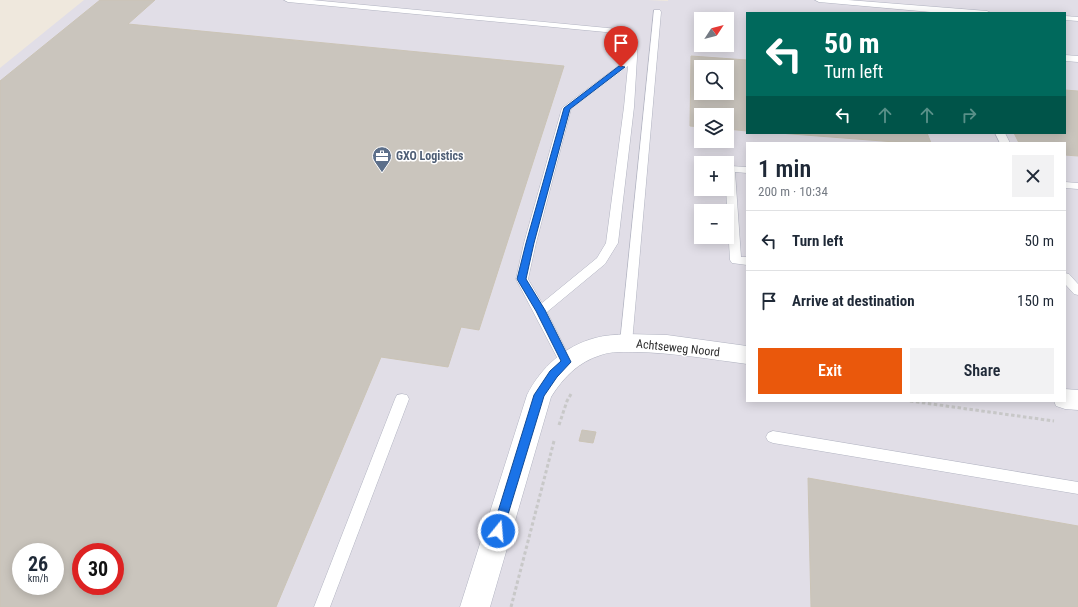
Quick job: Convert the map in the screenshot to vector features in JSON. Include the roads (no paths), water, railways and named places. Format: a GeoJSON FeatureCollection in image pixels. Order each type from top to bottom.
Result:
{"type":"FeatureCollection","features":[{"type":"Feature","properties":{"kind":"street","name":"Achtseweg Noord"},"geometry":{"type":"LineString","coordinates":[[474,607],[539,395],[553,374],[566,362],[597,346],[626,343],[667,344],[746,355]]}},
{"type":"Feature","properties":{"kind":"street"},"geometry":{"type":"LineString","coordinates":[[1066,399],[1078,400]]}},
{"type":"Feature","properties":{"kind":"lane"},"geometry":{"type":"LineString","coordinates":[[288,0],[618,31],[634,41],[629,107],[612,243],[601,261],[540,310]]}},
{"type":"Feature","properties":{"kind":"lane"},"geometry":{"type":"LineString","coordinates":[[819,0],[918,7],[946,12]]}},
{"type":"Feature","properties":{"kind":"lane"},"geometry":{"type":"LineString","coordinates":[[626,343],[657,12]]}},
{"type":"Feature","properties":{"kind":"lane"},"geometry":{"type":"LineString","coordinates":[[1066,18],[1078,19]]}},
{"type":"Feature","properties":{"kind":"lane"},"geometry":{"type":"LineString","coordinates":[[1066,58],[1078,59]]}},
{"type":"Feature","properties":{"kind":"lane"},"geometry":{"type":"LineString","coordinates":[[566,362],[540,310],[522,279],[567,108],[632,59]]}},
{"type":"Feature","properties":{"kind":"lane"},"geometry":{"type":"LineString","coordinates":[[629,107],[648,108]]}},
{"type":"Feature","properties":{"kind":"lane"},"geometry":{"type":"LineString","coordinates":[[746,170],[730,169],[736,260],[746,261]]}},
{"type":"Feature","properties":{"kind":"lane"},"geometry":{"type":"LineString","coordinates":[[1066,185],[1078,186]]}},
{"type":"Feature","properties":{"kind":"lane"},"geometry":{"type":"LineString","coordinates":[[1066,278],[1078,292]]}},
{"type":"Feature","properties":{"kind":"lane"},"geometry":{"type":"LineString","coordinates":[[1066,292],[1078,292]]}},
{"type":"Feature","properties":{"kind":"lane"},"geometry":{"type":"LineString","coordinates":[[322,607],[402,400]]}},
{"type":"Feature","properties":{"kind":"lane"},"geometry":{"type":"LineString","coordinates":[[773,437],[1078,488]]}},
{"type":"Feature","properties":{"kind":"place","name":"GXO Logistics"},"geometry":{"type":"Point","coordinates":[382,173]}}]}
